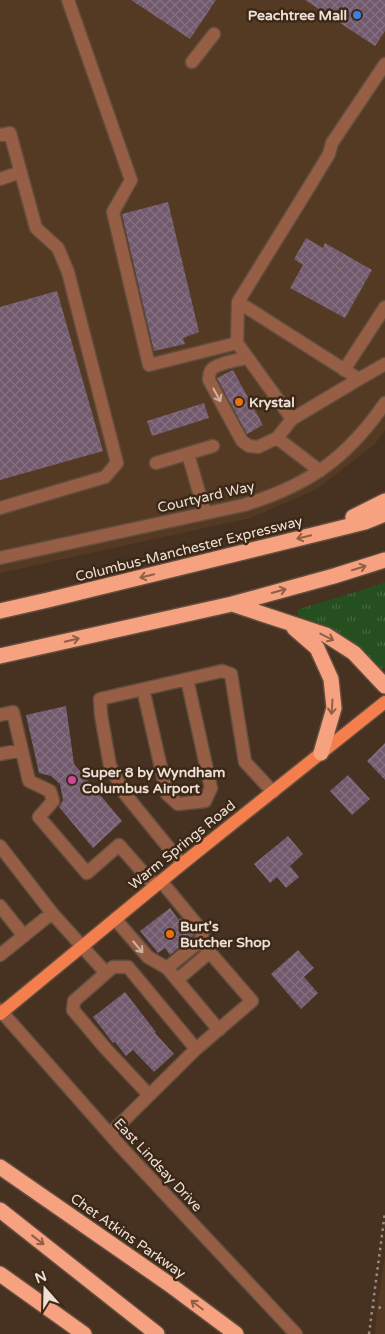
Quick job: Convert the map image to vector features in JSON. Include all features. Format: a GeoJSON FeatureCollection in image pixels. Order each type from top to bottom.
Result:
{"type":"FeatureCollection","features":[{"type":"Feature","properties":{"kind":"highway"},"geometry":{"type":"LineString","coordinates":[[326,532],[385,501]]}},
{"type":"Feature","properties":{"kind":"highway","name":"Columbus-Manchester Expressway"},"geometry":{"type":"LineString","coordinates":[[0,611],[326,532],[365,522],[385,514]]}},
{"type":"Feature","properties":{"kind":"highway"},"geometry":{"type":"LineString","coordinates":[[0,656],[232,604],[385,560]]}},
{"type":"Feature","properties":{"kind":"highway"},"geometry":{"type":"LineString","coordinates":[[232,604],[326,635],[354,653],[385,686]]}},
{"type":"Feature","properties":{"kind":"highway"},"geometry":{"type":"LineString","coordinates":[[287,623],[317,648],[331,679],[334,708],[321,753]]}},
{"type":"Feature","properties":{"kind":"highway","name":"Chet Atkins Parkway"},"geometry":{"type":"LineString","coordinates":[[0,1167],[169,1284],[236,1334]]}},
{"type":"Feature","properties":{"kind":"highway"},"geometry":{"type":"LineString","coordinates":[[0,1210],[158,1334]]}},
{"type":"Feature","properties":{"kind":"highway"},"geometry":{"type":"LineString","coordinates":[[0,1274],[84,1334]]}},
{"type":"Feature","properties":{"kind":"main road","name":"Warm Springs Road"},"geometry":{"type":"LineString","coordinates":[[1,1012],[385,702]]}},
{"type":"Feature","properties":{"kind":"street"},"geometry":{"type":"LineString","coordinates":[[68,0],[131,180],[113,212],[149,365],[237,343]]}},
{"type":"Feature","properties":{"kind":"street"},"geometry":{"type":"LineString","coordinates":[[192,62],[214,34]]}},
{"type":"Feature","properties":{"kind":"street"},"geometry":{"type":"LineString","coordinates":[[292,419],[237,343],[238,302],[310,187],[329,154],[332,144],[385,64]]}},
{"type":"Feature","properties":{"kind":"street"},"geometry":{"type":"LineString","coordinates":[[0,135],[10,133],[36,228],[58,248],[68,272],[117,463],[105,477],[0,508]]}},
{"type":"Feature","properties":{"kind":"street"},"geometry":{"type":"LineString","coordinates":[[0,178],[21,172]]}},
{"type":"Feature","properties":{"kind":"street"},"geometry":{"type":"LineString","coordinates":[[238,302],[359,379]]}},
{"type":"Feature","properties":{"kind":"street"},"geometry":{"type":"LineString","coordinates":[[344,370],[385,307]]}},
{"type":"Feature","properties":{"kind":"street"},"geometry":{"type":"LineString","coordinates":[[247,358],[212,368],[209,380],[242,441],[249,446],[258,447],[277,438],[292,419],[385,364]]}},
{"type":"Feature","properties":{"kind":"street","name":"Courtyard Way"},"geometry":{"type":"LineString","coordinates":[[0,558],[244,505],[290,489],[320,470],[348,448],[365,430],[385,403]]}},
{"type":"Feature","properties":{"kind":"street"},"geometry":{"type":"LineString","coordinates":[[277,438],[320,470]]}},
{"type":"Feature","properties":{"kind":"street"},"geometry":{"type":"LineString","coordinates":[[156,463],[213,446]]}},
{"type":"Feature","properties":{"kind":"street"},"geometry":{"type":"LineString","coordinates":[[188,454],[205,513]]}},
{"type":"Feature","properties":{"kind":"street"},"geometry":{"type":"LineString","coordinates":[[182,864],[126,794],[110,766],[100,698],[222,671],[230,674],[245,762],[273,792]]}},
{"type":"Feature","properties":{"kind":"street"},"geometry":{"type":"LineString","coordinates":[[143,689],[167,794],[178,804],[205,801],[211,788],[188,679]]}},
{"type":"Feature","properties":{"kind":"street"},"geometry":{"type":"LineString","coordinates":[[0,715],[13,712],[28,781],[50,791],[53,801],[39,817],[87,873],[119,845],[203,932],[200,941],[167,968]]}},
{"type":"Feature","properties":{"kind":"street"},"geometry":{"type":"LineString","coordinates":[[0,754],[22,750]]}},
{"type":"Feature","properties":{"kind":"street"},"geometry":{"type":"LineString","coordinates":[[0,846],[52,913],[106,973]]}},
{"type":"Feature","properties":{"kind":"street"},"geometry":{"type":"LineString","coordinates":[[0,906],[24,936]]}},
{"type":"Feature","properties":{"kind":"street"},"geometry":{"type":"LineString","coordinates":[[0,955],[52,913]]}},
{"type":"Feature","properties":{"kind":"street"},"geometry":{"type":"LineString","coordinates":[[115,919],[148,957],[167,968],[219,1030]]}},
{"type":"Feature","properties":{"kind":"street"},"geometry":{"type":"LineString","coordinates":[[110,1134],[196,1049],[252,1001],[200,941]]}},
{"type":"Feature","properties":{"kind":"street"},"geometry":{"type":"LineString","coordinates":[[177,980],[210,952]]}},
{"type":"Feature","properties":{"kind":"street"},"geometry":{"type":"LineString","coordinates":[[149,1095],[73,1010],[74,1001],[113,967],[128,967],[196,1049]]}},
{"type":"Feature","properties":{"kind":"street","name":"East Lindsay Drive"},"geometry":{"type":"LineString","coordinates":[[1,1012],[110,1134],[296,1334]]}},
{"type":"Feature","properties":{"kind":"path"},"geometry":{"type":"LineString","coordinates":[[369,1334],[385,1212]]}},
{"type":"Feature","properties":{"kind":"path"},"geometry":{"type":"LineString","coordinates":[[372,1307],[385,1308]]}},
{"type":"Feature","properties":{"kind":"shaded area","name":"Peachtree Mall"},"geometry":{"type":"Polygon","coordinates":[[[0,0],[385,0],[385,430],[375,444],[317,489],[250,518],[0,573],[0,0]]]}},
{"type":"Feature","properties":{"kind":"shaded area"},"geometry":{"type":"Polygon","coordinates":[[[385,1255],[385,1334],[375,1334],[376,1319],[385,1255]]]}},
{"type":"Feature","properties":{"kind":"green space"},"geometry":{"type":"Polygon","coordinates":[[[385,582],[385,667],[381,670],[324,627],[299,616],[297,612],[299,609],[385,582]]]}},
{"type":"Feature","properties":{"kind":"building","name":"Peachtree Mall"},"geometry":{"type":"Polygon","coordinates":[[[131,0],[216,0],[190,39],[131,0]]]}},
{"type":"Feature","properties":{"kind":"building","name":"Peachtree Mall"},"geometry":{"type":"Polygon","coordinates":[[[305,0],[385,0],[385,31],[375,46],[305,0]]]}},
{"type":"Feature","properties":{"kind":"building"},"geometry":{"type":"Polygon","coordinates":[[[168,202],[199,332],[183,338],[185,344],[154,351],[122,214],[168,202]]]}},
{"type":"Feature","properties":{"kind":"building"},"geometry":{"type":"Polygon","coordinates":[[[306,238],[323,248],[325,243],[372,270],[345,318],[290,288],[303,265],[294,259],[306,238]]]}},
{"type":"Feature","properties":{"kind":"building"},"geometry":{"type":"Polygon","coordinates":[[[57,291],[103,451],[0,480],[0,307],[57,291]]]}},
{"type":"Feature","properties":{"kind":"building","name":"Krystal"},"geometry":{"type":"Polygon","coordinates":[[[233,370],[263,425],[247,434],[217,378],[233,370]]]}},
{"type":"Feature","properties":{"kind":"building"},"geometry":{"type":"Polygon","coordinates":[[[204,403],[209,418],[152,436],[147,421],[204,403]]]}},
{"type":"Feature","properties":{"kind":"building","name":"Super 8 by Wyndham Columbus Airport"},"geometry":{"type":"Polygon","coordinates":[[[66,706],[74,764],[122,821],[93,848],[59,807],[63,800],[60,784],[51,776],[39,773],[26,715],[66,706]]]}},
{"type":"Feature","properties":{"kind":"building"},"geometry":{"type":"Polygon","coordinates":[[[385,743],[385,780],[367,761],[385,743]]]}},
{"type":"Feature","properties":{"kind":"building"},"geometry":{"type":"Polygon","coordinates":[[[348,775],[370,799],[352,815],[330,791],[348,775]]]}},
{"type":"Feature","properties":{"kind":"building"},"geometry":{"type":"Polygon","coordinates":[[[288,836],[303,854],[290,866],[299,877],[286,888],[277,877],[270,883],[254,864],[288,836]]]}},
{"type":"Feature","properties":{"kind":"building","name":"Burt's Butcher Shop"},"geometry":{"type":"Polygon","coordinates":[[[170,908],[179,920],[181,918],[194,934],[170,955],[165,948],[158,953],[140,931],[170,908]]]}},
{"type":"Feature","properties":{"kind":"building"},"geometry":{"type":"Polygon","coordinates":[[[298,950],[314,968],[304,977],[318,993],[301,1009],[271,974],[298,950]]]}},
{"type":"Feature","properties":{"kind":"building"},"geometry":{"type":"Polygon","coordinates":[[[125,992],[155,1033],[174,1054],[154,1072],[133,1050],[126,1056],[115,1042],[113,1043],[93,1017],[125,992]]]}},
{"type":"Feature","properties":{"kind":"place","name":"Peachtree Mall"},"geometry":{"type":"Point","coordinates":[357,15]}},
{"type":"Feature","properties":{"kind":"place","name":"Krystal"},"geometry":{"type":"Point","coordinates":[239,402]}},
{"type":"Feature","properties":{"kind":"place","name":"Super 8 by Wyndham Columbus Airport"},"geometry":{"type":"Point","coordinates":[72,780]}},
{"type":"Feature","properties":{"kind":"place","name":"Burt's Butcher Shop"},"geometry":{"type":"Point","coordinates":[170,934]}}]}
